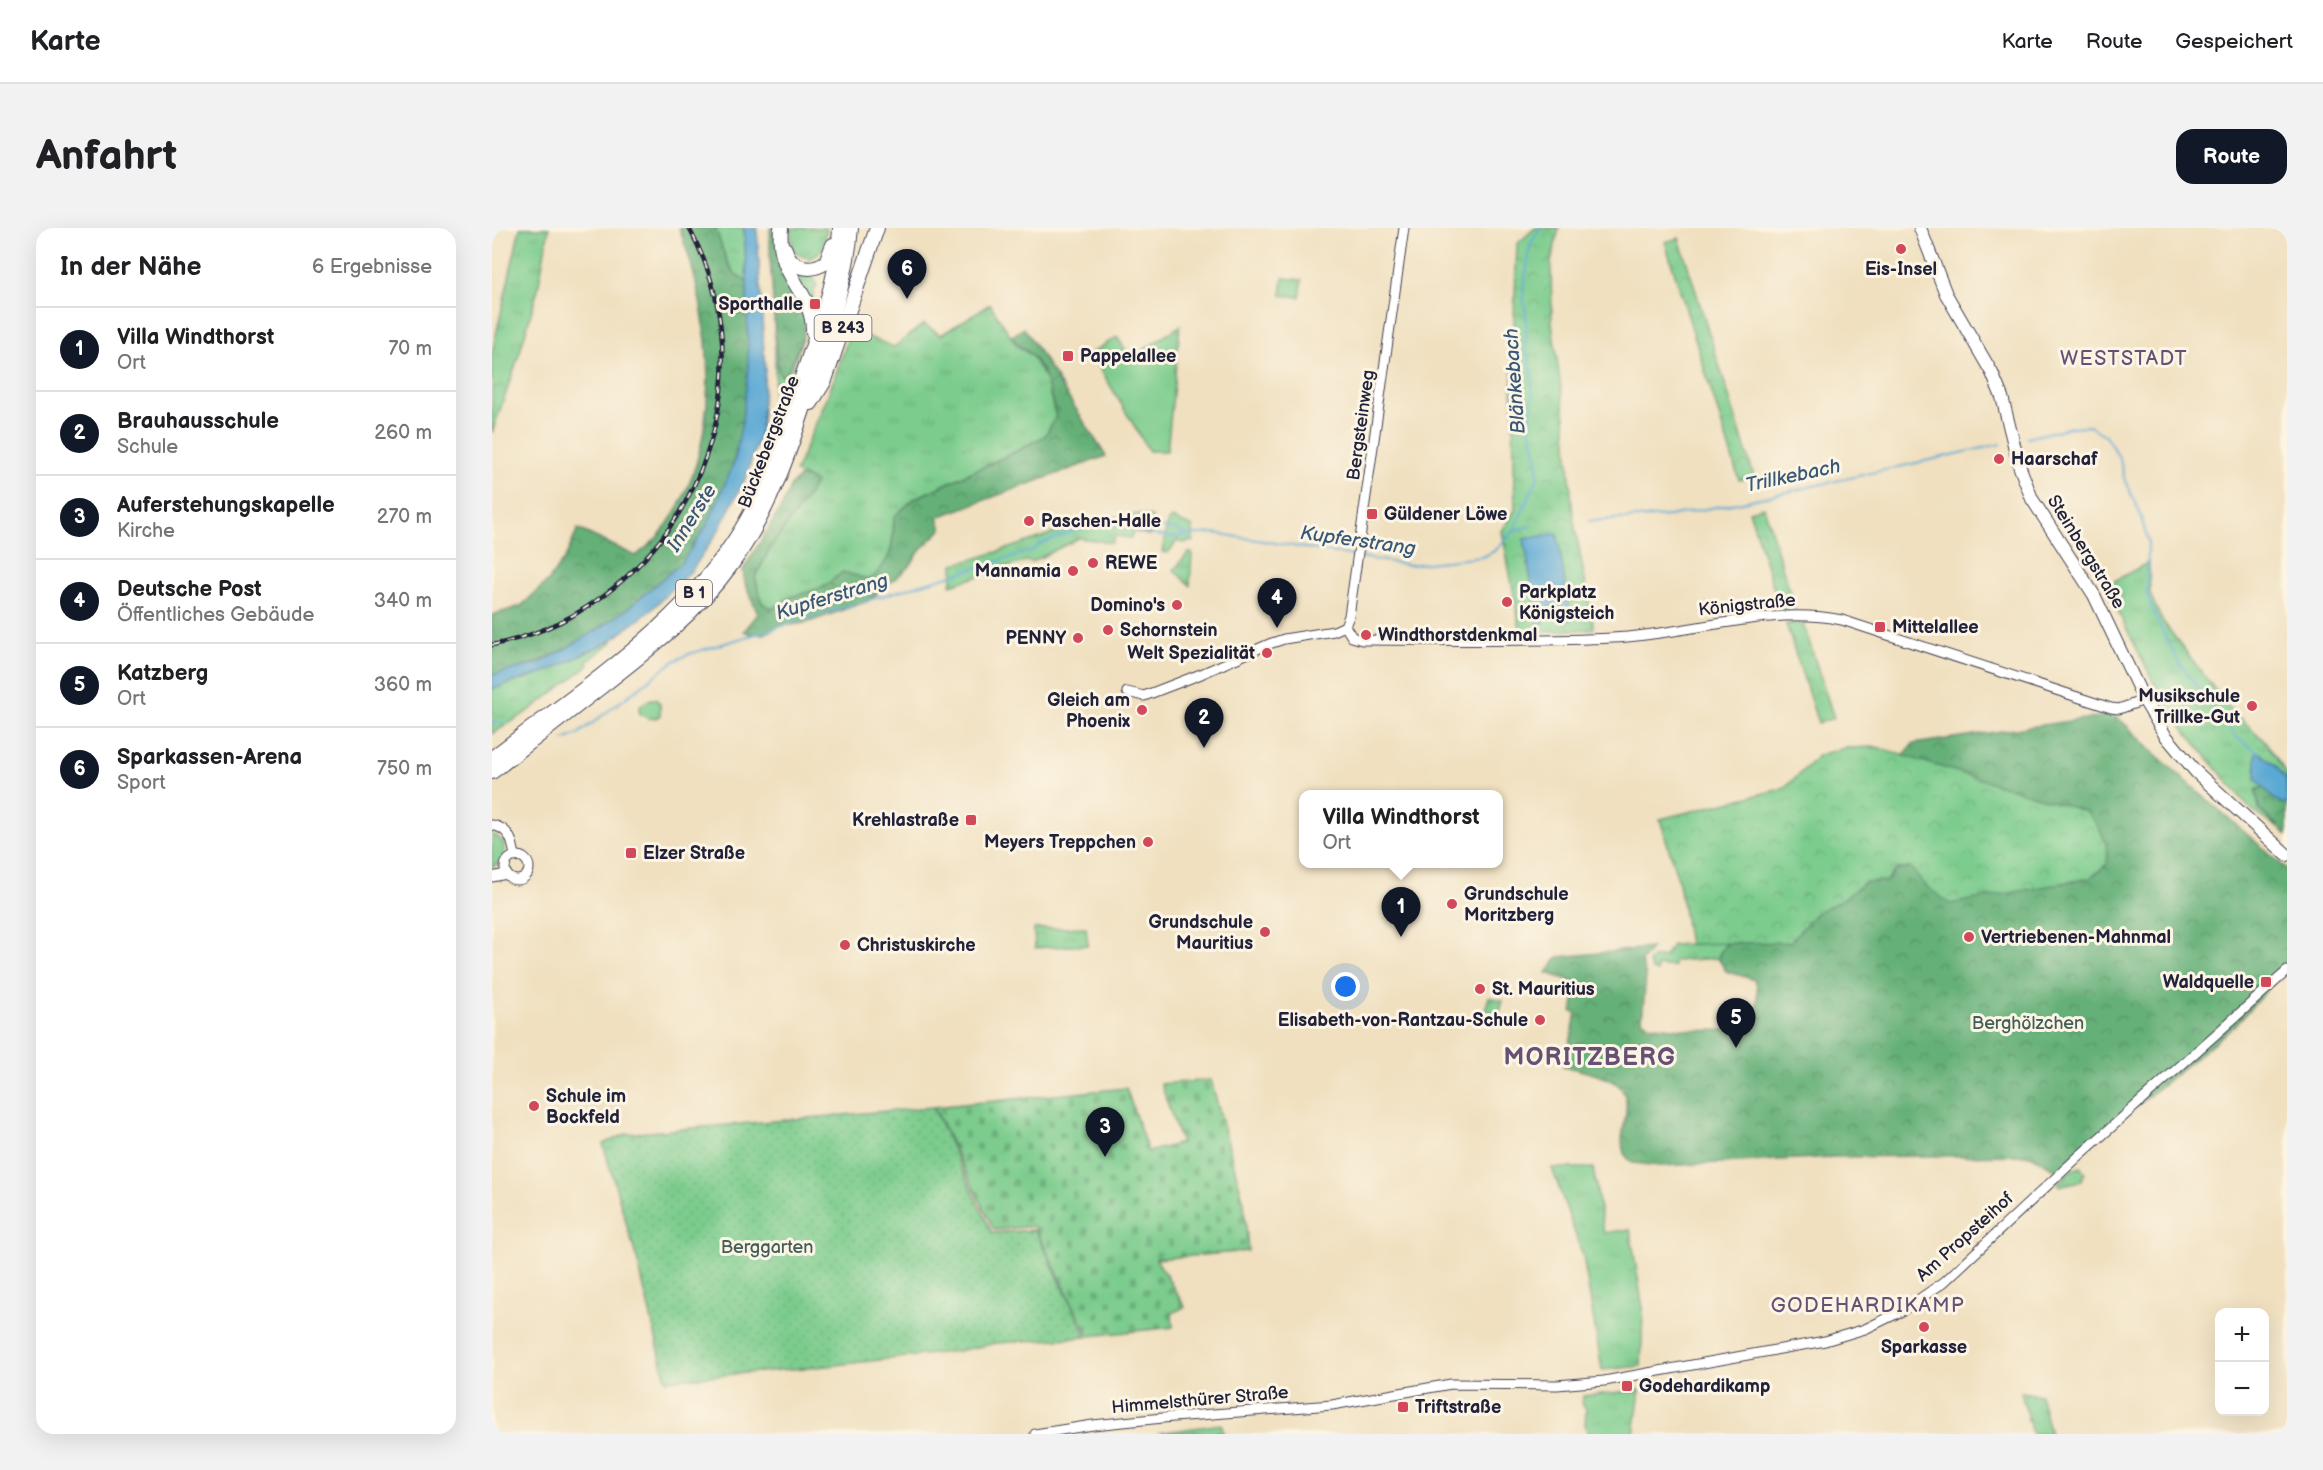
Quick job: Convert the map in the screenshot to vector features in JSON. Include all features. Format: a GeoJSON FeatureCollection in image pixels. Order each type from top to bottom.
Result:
{"type":"FeatureCollection","features":[{"type":"Feature","properties":{"kind":"highway"},"geometry":{"type":"LineString","coordinates":[[783,228],[788,258],[795,264],[806,268],[819,266],[825,262],[844,229]]}},
{"type":"Feature","properties":{"kind":"highway","name":"B 243"},"geometry":{"type":"LineString","coordinates":[[783,228],[782,258],[790,277],[811,311],[814,344]]}},
{"type":"Feature","properties":{"kind":"highway","name":"B 243"},"geometry":{"type":"LineString","coordinates":[[799,422],[825,380],[877,228]]}},
{"type":"Feature","properties":{"kind":"highway","name":"Bückebergstraße"},"geometry":{"type":"LineString","coordinates":[[492,758],[664,622],[699,588],[722,559],[759,496],[778,452],[814,344],[844,229]]}},
{"type":"Feature","properties":{"kind":"highway","name":"Bückebergstraße"},"geometry":{"type":"LineString","coordinates":[[492,772],[638,659],[681,621],[710,592],[744,546],[765,507],[799,422],[836,307],[846,262],[844,229]]}},
{"type":"Feature","properties":{"kind":"highway"},"geometry":{"type":"LineString","coordinates":[[492,748],[512,743]]}},
{"type":"Feature","properties":{"kind":"main road","name":"Steinbergstraße"},"geometry":{"type":"LineString","coordinates":[[1920,228],[1946,294],[1992,373],[2002,397],[2019,465],[2032,499],[2094,595],[2144,700],[2175,750],[2287,855]]}},
{"type":"Feature","properties":{"kind":"street","name":"Bergsteinweg"},"geometry":{"type":"LineString","coordinates":[[1345,626],[1349,616],[1360,549],[1404,228]]}},
{"type":"Feature","properties":{"kind":"street","name":"Königstraße"},"geometry":{"type":"LineString","coordinates":[[1345,626],[1352,637],[1362,640],[1612,638],[1779,617],[1824,616],[2111,708],[2119,709],[2144,700]]}},
{"type":"Feature","properties":{"kind":"street"},"geometry":{"type":"LineString","coordinates":[[1126,692],[1144,696],[1269,644],[1284,639],[1334,631],[1345,626]]}},
{"type":"Feature","properties":{"kind":"street"},"geometry":{"type":"LineString","coordinates":[[492,825],[503,829],[510,836],[515,857]]}},
{"type":"Feature","properties":{"kind":"street"},"geometry":{"type":"LineString","coordinates":[[515,857],[522,858],[528,863],[527,875],[518,880],[510,878],[506,873],[506,864],[515,857]]}},
{"type":"Feature","properties":{"kind":"street"},"geometry":{"type":"LineString","coordinates":[[492,877],[506,873]]}},
{"type":"Feature","properties":{"kind":"street","name":"Am Propsteihof"},"geometry":{"type":"LineString","coordinates":[[1368,1400],[1451,1384],[1557,1385],[1604,1381],[1825,1341],[1882,1322],[1944,1282],[2079,1156],[2287,971]]}},
{"type":"Feature","properties":{"kind":"street","name":"Himmelsthürer Straße"},"geometry":{"type":"LineString","coordinates":[[1035,1434],[1093,1425],[1301,1408],[1368,1400]]}},
{"type":"Feature","properties":{"kind":"green space"},"geometry":{"type":"Polygon","coordinates":[[[520,228],[549,228],[538,289],[519,355],[492,433],[492,353],[520,228]]]}},
{"type":"Feature","properties":{"kind":"green space"},"geometry":{"type":"Polygon","coordinates":[[[679,228],[715,228],[727,261],[735,274],[747,282],[748,357],[743,419],[731,471],[721,497],[697,543],[681,563],[640,599],[599,628],[556,654],[527,666],[492,675],[492,615],[521,606],[549,580],[565,558],[578,529],[636,556],[660,534],[681,501],[696,464],[705,425],[708,385],[706,344],[700,303],[691,264],[679,228]]]}},
{"type":"Feature","properties":{"kind":"green space"},"geometry":{"type":"Polygon","coordinates":[[[715,228],[744,228],[747,282],[735,274],[727,261],[715,228]]]}},
{"type":"Feature","properties":{"kind":"green space"},"geometry":{"type":"Polygon","coordinates":[[[770,228],[776,228],[780,269],[800,302],[805,315],[800,343],[786,374],[781,376],[778,370],[770,228]]]}},
{"type":"Feature","properties":{"kind":"green space"},"geometry":{"type":"Polygon","coordinates":[[[792,228],[827,228],[821,250],[810,258],[799,255],[792,244],[792,228]]]}},
{"type":"Feature","properties":{"kind":"green space"},"geometry":{"type":"Polygon","coordinates":[[[1535,228],[1559,228],[1551,262],[1552,323],[1565,418],[1573,516],[1594,629],[1521,633],[1502,531],[1515,510],[1512,370],[1517,244],[1535,228]]]}},
{"type":"Feature","properties":{"kind":"green space"},"geometry":{"type":"Polygon","coordinates":[[[1679,238],[1754,476],[1739,480],[1665,242],[1679,238]]]}},
{"type":"Feature","properties":{"kind":"green space"},"geometry":{"type":"Polygon","coordinates":[[[790,267],[812,273],[817,287],[814,288],[813,298],[810,300],[790,267]]]}},
{"type":"Feature","properties":{"kind":"green space"},"geometry":{"type":"Polygon","coordinates":[[[1283,278],[1302,280],[1300,297],[1281,295],[1283,278]]]}},
{"type":"Feature","properties":{"kind":"green space"},"geometry":{"type":"Polygon","coordinates":[[[990,304],[1017,346],[1031,355],[1046,380],[1056,417],[1045,436],[914,499],[894,517],[890,552],[883,566],[870,580],[843,572],[822,588],[791,597],[772,609],[762,603],[755,577],[771,547],[809,494],[814,482],[795,472],[829,393],[851,330],[894,347],[924,324],[941,335],[990,304]]]}},
{"type":"Feature","properties":{"kind":"green space"},"geometry":{"type":"Polygon","coordinates":[[[774,310],[778,370],[786,374],[803,337],[786,386],[773,397],[775,376],[774,310]]]}},
{"type":"Feature","properties":{"kind":"green space"},"geometry":{"type":"Polygon","coordinates":[[[1180,326],[1167,451],[1149,451],[1091,353],[1117,337],[1131,358],[1180,326]]]}},
{"type":"Feature","properties":{"kind":"green space"},"geometry":{"type":"Polygon","coordinates":[[[1024,328],[1106,456],[938,517],[942,529],[920,550],[909,567],[868,601],[806,623],[780,626],[764,634],[751,634],[744,631],[758,614],[745,583],[743,570],[782,506],[791,485],[802,475],[815,482],[771,547],[755,577],[762,603],[772,609],[791,597],[822,588],[843,572],[870,580],[883,566],[890,552],[894,517],[914,499],[1045,436],[1056,417],[1041,368],[1012,336],[1024,328]]]}},
{"type":"Feature","properties":{"kind":"green space"},"geometry":{"type":"Polygon","coordinates":[[[1764,507],[1795,609],[1781,611],[1749,511],[1764,507]]]}},
{"type":"Feature","properties":{"kind":"green space"},"geometry":{"type":"Polygon","coordinates":[[[1139,514],[1152,517],[1149,535],[1133,532],[1131,538],[1115,536],[1112,543],[1079,538],[1032,562],[1026,561],[951,585],[954,564],[1069,528],[1139,514]]]}},
{"type":"Feature","properties":{"kind":"green space"},"geometry":{"type":"Polygon","coordinates":[[[1172,518],[1193,527],[1193,541],[1182,543],[1178,540],[1168,553],[1162,552],[1168,521],[1172,518]]]}},
{"type":"Feature","properties":{"kind":"green space"},"geometry":{"type":"Polygon","coordinates":[[[1188,553],[1192,553],[1190,585],[1174,570],[1188,553]]]}},
{"type":"Feature","properties":{"kind":"green space"},"geometry":{"type":"Polygon","coordinates":[[[2149,562],[2150,594],[2161,619],[2228,707],[2265,741],[2287,774],[2287,777],[2256,790],[2259,809],[2278,828],[2251,810],[2178,722],[2158,691],[2105,586],[2149,562]]]}},
{"type":"Feature","properties":{"kind":"green space"},"geometry":{"type":"Polygon","coordinates":[[[1803,623],[1834,718],[1818,723],[1786,624],[1803,623]]]}},
{"type":"Feature","properties":{"kind":"green space"},"geometry":{"type":"Polygon","coordinates":[[[612,642],[587,662],[589,665],[529,711],[492,734],[492,689],[551,670],[612,642]]]}},
{"type":"Feature","properties":{"kind":"green space"},"geometry":{"type":"Polygon","coordinates":[[[656,699],[660,704],[660,716],[652,719],[640,714],[639,709],[642,704],[656,699]]]}},
{"type":"Feature","properties":{"kind":"green space","name":"Berghölzchen"},"geometry":{"type":"Polygon","coordinates":[[[2111,715],[2127,726],[2155,754],[2287,869],[2287,968],[2234,1026],[2059,1172],[2031,1155],[1836,1157],[1660,1166],[1633,1163],[1626,1157],[1622,1144],[1626,1108],[1623,1091],[1617,1084],[1606,1078],[1563,1066],[1576,1013],[1572,1012],[1577,983],[1547,973],[1558,957],[1652,948],[1641,962],[1646,976],[1642,1020],[1649,1025],[1694,1030],[1729,1029],[1743,1024],[1753,1016],[1758,991],[1755,980],[1726,971],[1718,958],[1722,949],[1729,942],[1790,942],[1816,913],[1865,881],[1887,881],[1896,869],[1911,868],[2087,812],[1903,756],[1913,744],[2111,715]]]}},
{"type":"Feature","properties":{"kind":"green space"},"geometry":{"type":"Polygon","coordinates":[[[1876,747],[2087,812],[2103,836],[2108,856],[2107,864],[2090,878],[1950,904],[1927,887],[1911,868],[1896,869],[1887,881],[1865,882],[1842,900],[1816,913],[1790,942],[1689,944],[1679,883],[1660,819],[1785,788],[1819,755],[1845,748],[1876,747]]]}},
{"type":"Feature","properties":{"kind":"green space"},"geometry":{"type":"Polygon","coordinates":[[[2287,777],[2287,835],[2259,809],[2256,790],[2287,777]]]}},
{"type":"Feature","properties":{"kind":"green space"},"geometry":{"type":"Polygon","coordinates":[[[492,834],[502,841],[505,850],[501,860],[492,867],[492,834]]]}},
{"type":"Feature","properties":{"kind":"green space"},"geometry":{"type":"Polygon","coordinates":[[[1086,927],[1088,945],[1035,948],[1034,929],[1086,927]]]}},
{"type":"Feature","properties":{"kind":"green space"},"geometry":{"type":"Polygon","coordinates":[[[1729,942],[1722,949],[1718,958],[1674,961],[1674,966],[1657,966],[1657,972],[1652,970],[1648,962],[1652,958],[1665,956],[1672,945],[1729,942]]]}},
{"type":"Feature","properties":{"kind":"green space"},"geometry":{"type":"Polygon","coordinates":[[[1489,997],[1503,1001],[1499,1015],[1485,1010],[1489,997]]]}},
{"type":"Feature","properties":{"kind":"green space"},"geometry":{"type":"Polygon","coordinates":[[[1211,1080],[1244,1203],[1248,1251],[1156,1259],[1185,1307],[1172,1313],[1173,1327],[1089,1336],[1034,1226],[994,1230],[934,1107],[1126,1088],[1148,1152],[1181,1143],[1161,1084],[1211,1080]]]}},
{"type":"Feature","properties":{"kind":"green space","name":"Berggarten"},"geometry":{"type":"Polygon","coordinates":[[[933,1107],[992,1233],[1035,1230],[1087,1337],[997,1343],[958,1351],[827,1366],[666,1380],[638,1263],[603,1144],[626,1134],[933,1107]]]}},
{"type":"Feature","properties":{"kind":"green space"},"geometry":{"type":"Polygon","coordinates":[[[2080,1167],[2085,1172],[2081,1181],[2059,1186],[2057,1183],[2072,1170],[2080,1167]]]}},
{"type":"Feature","properties":{"kind":"green space"},"geometry":{"type":"Polygon","coordinates":[[[1552,1168],[1593,1168],[1604,1233],[1630,1229],[1643,1309],[1641,1366],[1602,1370],[1583,1256],[1552,1168]]]}},
{"type":"Feature","properties":{"kind":"green space"},"geometry":{"type":"Polygon","coordinates":[[[1640,1390],[1634,1434],[1591,1434],[1585,1427],[1586,1408],[1582,1405],[1583,1396],[1640,1390]]]}},
{"type":"Feature","properties":{"kind":"green space"},"geometry":{"type":"Polygon","coordinates":[[[2021,1392],[2040,1395],[2050,1434],[2032,1434],[2021,1392]]]}},
{"type":"Feature","properties":{"kind":"green space"},"geometry":{"type":"Polygon","coordinates":[[[1221,1424],[1224,1434],[1159,1433],[1221,1424]]]}},
{"type":"Feature","properties":{"kind":"water"},"geometry":{"type":"Polygon","coordinates":[[[744,228],[757,228],[765,370],[760,433],[746,477],[717,533],[692,570],[650,611],[610,641],[551,670],[492,689],[492,675],[540,663],[594,632],[626,610],[682,562],[707,525],[734,463],[741,428],[748,369],[744,228]]]}},
{"type":"Feature","properties":{"kind":"water"},"geometry":{"type":"Polygon","coordinates":[[[1557,533],[1571,620],[1564,622],[1561,609],[1552,606],[1544,611],[1544,623],[1538,623],[1524,539],[1557,533]]]}},
{"type":"Feature","properties":{"kind":"water"},"geometry":{"type":"Polygon","coordinates":[[[2259,752],[2276,766],[2286,779],[2287,803],[2283,804],[2274,799],[2256,779],[2256,753],[2259,752]]]}},
{"type":"Feature","properties":{"kind":"waterway","name":"Blänkebach"},"geometry":{"type":"LineString","coordinates":[[1360,557],[1409,565],[1483,557],[1496,550],[1514,530],[1538,477],[1537,458],[1530,426],[1533,396],[1531,367],[1526,349],[1526,314],[1523,295],[1530,245],[1540,228]]}},
{"type":"Feature","properties":{"kind":"waterway","name":"Trillkebach"},"geometry":{"type":"LineString","coordinates":[[2027,438],[2072,427],[2089,426],[2105,435],[2120,459],[2125,481],[2138,508],[2148,541],[2147,596],[2157,620],[2179,663],[2236,737],[2259,752]]}},
{"type":"Feature","properties":{"kind":"waterway","name":"Trillkebach"},"geometry":{"type":"LineString","coordinates":[[1589,521],[1669,516],[2001,444]]}},
{"type":"Feature","properties":{"kind":"waterway","name":"Kupferstrang"},"geometry":{"type":"LineString","coordinates":[[564,740],[578,734],[674,661],[689,654],[1032,551],[1040,544],[1095,525],[1143,524],[1176,530],[1188,535],[1214,533],[1354,556]]}},
{"type":"Feature","properties":{"kind":"waterway","name":"Kupferstrang"},"geometry":{"type":"LineString","coordinates":[[1127,526],[1157,536],[1188,535]]}},
{"type":"Feature","properties":{"kind":"waterway","name":"Trillkebach"},"geometry":{"type":"LineString","coordinates":[[1516,530],[1530,526]]}},
{"type":"Feature","properties":{"kind":"waterway","name":"Kupferstrang"},"geometry":{"type":"LineString","coordinates":[[492,721],[505,724]]}},
{"type":"Feature","properties":{"kind":"railway"},"geometry":{"type":"LineString","coordinates":[[492,645],[557,623],[614,588],[660,541],[694,485],[715,424],[723,358],[714,292],[689,228]]}},
{"type":"Feature","properties":{"kind":"place","name":"Eis-Insel"},"geometry":{"type":"Point","coordinates":[1901,249]}},
{"type":"Feature","properties":{"kind":"place","name":"Sparkassen-Arena"},"geometry":{"type":"Point","coordinates":[907,299]}},
{"type":"Feature","properties":{"kind":"place","name":"Sporthalle"},"geometry":{"type":"Point","coordinates":[815,304]}},
{"type":"Feature","properties":{"kind":"place","name":"Pappelallee"},"geometry":{"type":"Point","coordinates":[1068,356]}},
{"type":"Feature","properties":{"kind":"place","name":"Haarschaf"},"geometry":{"type":"Point","coordinates":[1999,459]}},
{"type":"Feature","properties":{"kind":"place","name":"Güldener Löwe"},"geometry":{"type":"Point","coordinates":[1372,514]}},
{"type":"Feature","properties":{"kind":"place","name":"Paschen-Halle"},"geometry":{"type":"Point","coordinates":[1029,521]}},
{"type":"Feature","properties":{"kind":"place","name":"REWE"},"geometry":{"type":"Point","coordinates":[1093,563]}},
{"type":"Feature","properties":{"kind":"place","name":"Mannamia"},"geometry":{"type":"Point","coordinates":[1073,571]}},
{"type":"Feature","properties":{"kind":"place","name":"Parkplatz Königsteich"},"geometry":{"type":"Point","coordinates":[1507,602]}},
{"type":"Feature","properties":{"kind":"place","name":"Domino's"},"geometry":{"type":"Point","coordinates":[1177,605]}},
{"type":"Feature","properties":{"kind":"place","name":"Mittelallee"},"geometry":{"type":"Point","coordinates":[1880,627]}},
{"type":"Feature","properties":{"kind":"place","name":"Deutsche Post"},"geometry":{"type":"Point","coordinates":[1277,628]}},
{"type":"Feature","properties":{"kind":"place","name":"Schornstein"},"geometry":{"type":"Point","coordinates":[1108,630]}},
{"type":"Feature","properties":{"kind":"place","name":"Windthorstdenkmal"},"geometry":{"type":"Point","coordinates":[1366,635]}},
{"type":"Feature","properties":{"kind":"place","name":"PENNY"},"geometry":{"type":"Point","coordinates":[1078,638]}},
{"type":"Feature","properties":{"kind":"place","name":"Welt Spezialität"},"geometry":{"type":"Point","coordinates":[1267,653]}},
{"type":"Feature","properties":{"kind":"place","name":"Musikschule Trillke-Gut"},"geometry":{"type":"Point","coordinates":[2252,706]}},
{"type":"Feature","properties":{"kind":"place","name":"Gleich am Phoenix"},"geometry":{"type":"Point","coordinates":[1142,710]}},
{"type":"Feature","properties":{"kind":"place","name":"Brauhausschule"},"geometry":{"type":"Point","coordinates":[1204,748]}},
{"type":"Feature","properties":{"kind":"place","name":"Krehlastraße"},"geometry":{"type":"Point","coordinates":[971,820]}},
{"type":"Feature","properties":{"kind":"place","name":"Meyers Treppchen"},"geometry":{"type":"Point","coordinates":[1148,842]}},
{"type":"Feature","properties":{"kind":"place","name":"Elzer Straße"},"geometry":{"type":"Point","coordinates":[631,853]}},
{"type":"Feature","properties":{"kind":"place","name":"Grundschule Moritzberg"},"geometry":{"type":"Point","coordinates":[1452,904]}},
{"type":"Feature","properties":{"kind":"place","name":"Grundschule Mauritius"},"geometry":{"type":"Point","coordinates":[1265,932]}},
{"type":"Feature","properties":{"kind":"place","name":"Villa Windthorst"},"geometry":{"type":"Point","coordinates":[1401,937]}},
{"type":"Feature","properties":{"kind":"place","name":"Vertriebenen-Mahnmal"},"geometry":{"type":"Point","coordinates":[1969,937]}},
{"type":"Feature","properties":{"kind":"place","name":"Christuskirche"},"geometry":{"type":"Point","coordinates":[845,945]}},
{"type":"Feature","properties":{"kind":"place","name":"Waldquelle"},"geometry":{"type":"Point","coordinates":[2266,982]}},
{"type":"Feature","properties":{"kind":"place","name":"St. Mauritius"},"geometry":{"type":"Point","coordinates":[1480,989]}},
{"type":"Feature","properties":{"kind":"place","name":"Elisabeth-von-Rantzau-Schule"},"geometry":{"type":"Point","coordinates":[1540,1020]}},
{"type":"Feature","properties":{"kind":"place","name":"Katzberg"},"geometry":{"type":"Point","coordinates":[1736,1048]}},
{"type":"Feature","properties":{"kind":"place","name":"Schule im Bockfeld"},"geometry":{"type":"Point","coordinates":[534,1106]}},
{"type":"Feature","properties":{"kind":"place","name":"Auferstehungskapelle"},"geometry":{"type":"Point","coordinates":[1105,1157]}},
{"type":"Feature","properties":{"kind":"place","name":"Sparkasse"},"geometry":{"type":"Point","coordinates":[1924,1327]}},
{"type":"Feature","properties":{"kind":"place","name":"Godehardikamp"},"geometry":{"type":"Point","coordinates":[1627,1386]}},
{"type":"Feature","properties":{"kind":"place","name":"Triftstraße"},"geometry":{"type":"Point","coordinates":[1403,1407]}},
{"type":"Feature","properties":{"kind":"district","name":"WESTSTADT"},"geometry":{"type":"Point","coordinates":[2124,359]}},
{"type":"Feature","properties":{"kind":"district","name":"MORITZBERG"},"geometry":{"type":"Point","coordinates":[1590,1057]}},
{"type":"Feature","properties":{"kind":"district","name":"GODEHARDIKAMP"},"geometry":{"type":"Point","coordinates":[1868,1306]}},
{"type":"Feature","properties":{"kind":"water label","name":"Innerste"},"geometry":{"type":"Point","coordinates":[692,518]}}]}
